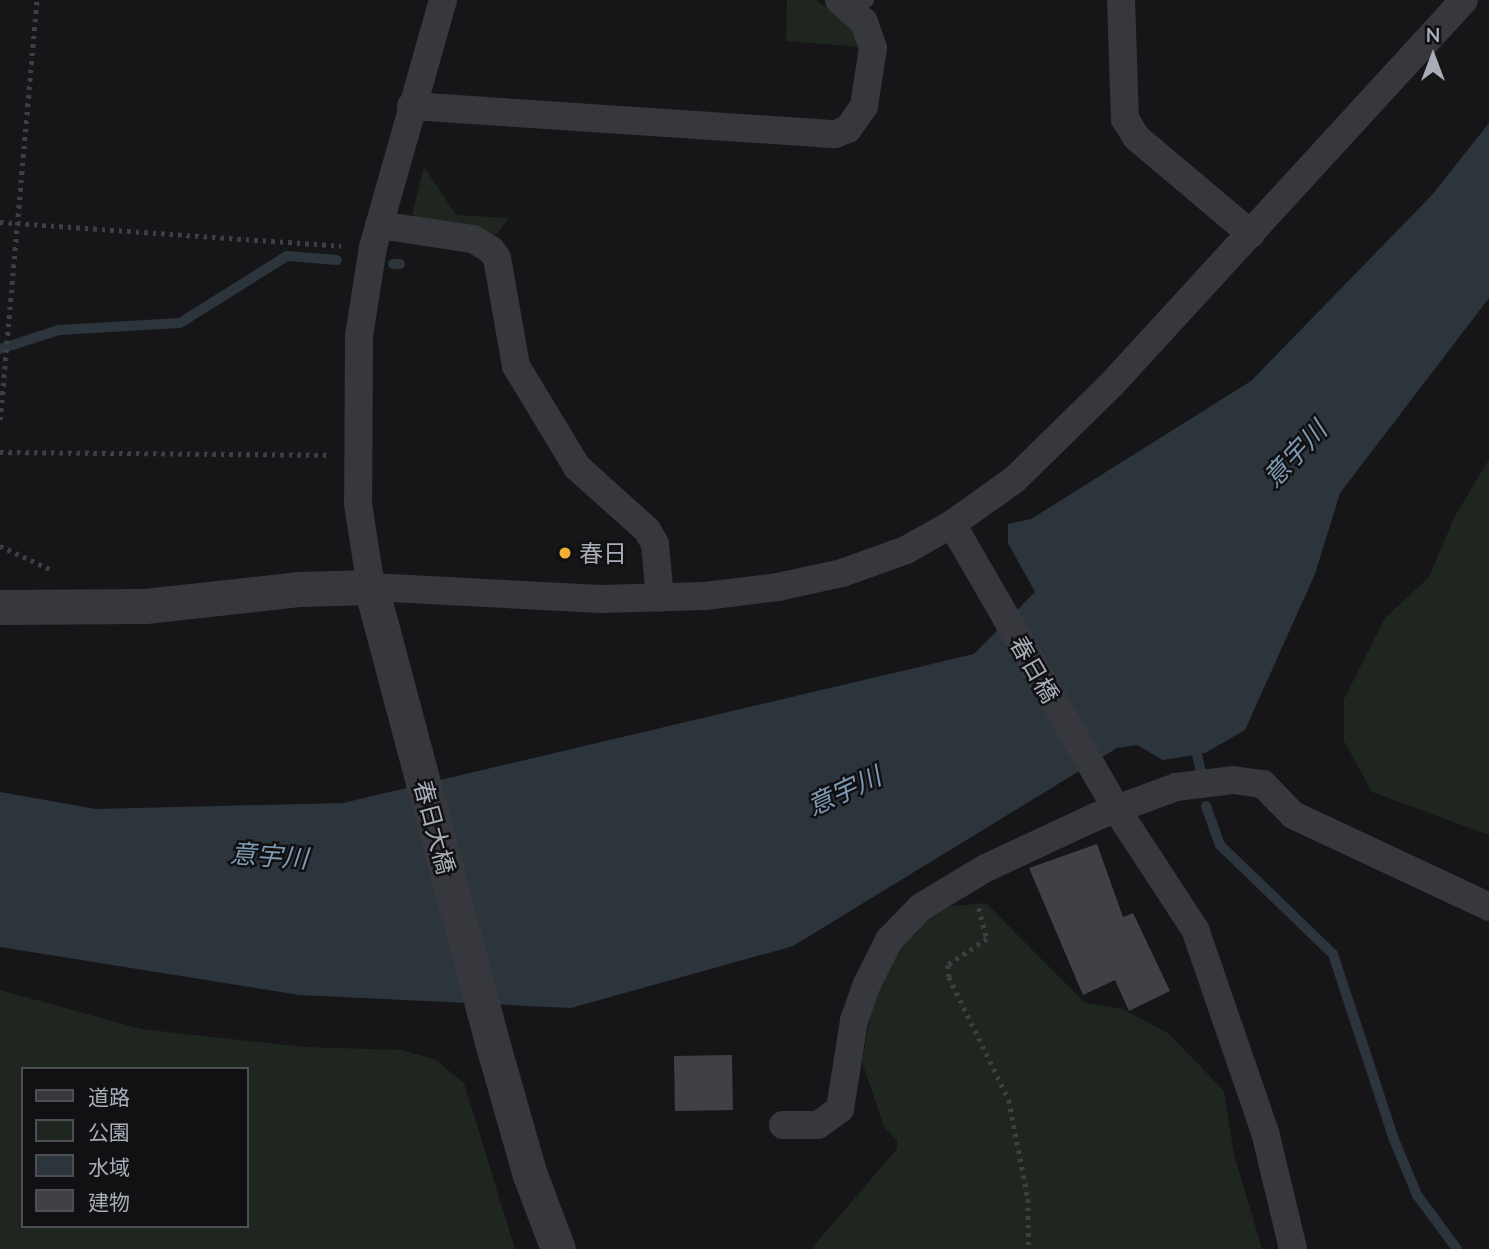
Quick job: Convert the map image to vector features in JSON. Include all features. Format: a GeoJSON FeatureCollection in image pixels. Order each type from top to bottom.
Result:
{"type":"FeatureCollection","features":[{"type":"Feature","properties":{"kind":"street"},"geometry":{"type":"LineString","coordinates":[[374,599],[358,503],[359,337],[376,236],[443,0]]}},
{"type":"Feature","properties":{"kind":"street"},"geometry":{"type":"LineString","coordinates":[[1121,0],[1125,119],[1136,138],[1251,234]]}},
{"type":"Feature","properties":{"kind":"street"},"geometry":{"type":"LineString","coordinates":[[0,607],[145,606],[298,589],[374,599],[660,598],[778,587],[842,573],[957,534],[1111,386],[1464,0]]}},
{"type":"Feature","properties":{"kind":"street"},"geometry":{"type":"LineString","coordinates":[[411,106],[835,134],[848,129],[863,106],[873,48],[864,22],[853,4]]}},
{"type":"Feature","properties":{"kind":"street"},"geometry":{"type":"LineString","coordinates":[[376,236],[473,239],[491,250],[497,258],[516,366],[577,467],[647,530],[655,544],[660,598]]}},
{"type":"Feature","properties":{"kind":"street","name":"春日橋"},"geometry":{"type":"LineString","coordinates":[[957,534],[1113,802],[1195,929],[1265,1132],[1293,1249]]}},
{"type":"Feature","properties":{"kind":"street","name":"春日大橋"},"geometry":{"type":"LineString","coordinates":[[374,599],[492,1042],[530,1175],[558,1249]]}},
{"type":"Feature","properties":{"kind":"street"},"geometry":{"type":"LineString","coordinates":[[783,1125],[818,1125],[840,1109],[854,1021],[889,940],[920,907],[984,869],[1113,802],[1176,787],[1233,780],[1263,784],[1293,815],[1489,907]]}},
{"type":"Feature","properties":{"kind":"path"},"geometry":{"type":"LineString","coordinates":[[0,420],[37,0]]}},
{"type":"Feature","properties":{"kind":"path"},"geometry":{"type":"LineString","coordinates":[[0,222],[376,236]]}},
{"type":"Feature","properties":{"kind":"path"},"geometry":{"type":"LineString","coordinates":[[0,452],[358,456]]}},
{"type":"Feature","properties":{"kind":"path"},"geometry":{"type":"LineString","coordinates":[[984,869],[979,912],[987,939],[948,965],[948,977],[1009,1100],[1028,1199],[1029,1249]]}},
{"type":"Feature","properties":{"kind":"green space"},"geometry":{"type":"Polygon","coordinates":[[[787,0],[816,0],[853,28],[859,47],[786,41],[787,0]]]}},
{"type":"Feature","properties":{"kind":"green space"},"geometry":{"type":"Polygon","coordinates":[[[424,167],[456,215],[509,218],[497,234],[465,233],[412,215],[424,167]]]}},
{"type":"Feature","properties":{"kind":"green space"},"geometry":{"type":"Polygon","coordinates":[[[1489,459],[1489,835],[1372,792],[1344,741],[1344,699],[1385,618],[1429,577],[1454,518],[1489,459]]]}},
{"type":"Feature","properties":{"kind":"green space"},"geometry":{"type":"Polygon","coordinates":[[[986,903],[1085,1003],[1123,1009],[1169,1034],[1224,1091],[1234,1155],[1262,1249],[811,1249],[897,1149],[897,1140],[884,1127],[862,1062],[876,982],[893,943],[933,908],[986,903]]]}},
{"type":"Feature","properties":{"kind":"green space"},"geometry":{"type":"Polygon","coordinates":[[[0,990],[141,1029],[304,1047],[402,1050],[436,1060],[464,1083],[515,1249],[0,1249],[0,990]]]}},
{"type":"Feature","properties":{"kind":"water","name":"意宇川"},"geometry":{"type":"Polygon","coordinates":[[[1489,123],[1489,298],[1340,493],[1315,574],[1245,730],[1205,753],[1163,760],[1137,745],[1117,748],[793,946],[571,1008],[299,995],[0,947],[0,792],[96,809],[343,803],[974,654],[1035,592],[1008,543],[1008,524],[1031,519],[1251,381],[1432,195],[1489,123]]]}},
{"type":"Feature","properties":{"kind":"building"},"geometry":{"type":"Polygon","coordinates":[[[1097,844],[1123,917],[1133,913],[1170,991],[1129,1011],[1115,980],[1083,995],[1029,868],[1097,844]]]}},
{"type":"Feature","properties":{"kind":"building"},"geometry":{"type":"Polygon","coordinates":[[[732,1055],[733,1110],[675,1111],[674,1056],[732,1055]]]}},
{"type":"Feature","properties":{"kind":"waterway"},"geometry":{"type":"LineString","coordinates":[[0,349],[59,330],[180,323],[287,256],[337,260]]}},
{"type":"Feature","properties":{"kind":"waterway"},"geometry":{"type":"LineString","coordinates":[[393,264],[400,264]]}},
{"type":"Feature","properties":{"kind":"waterway"},"geometry":{"type":"LineString","coordinates":[[1194,742],[1201,773]]}},
{"type":"Feature","properties":{"kind":"waterway"},"geometry":{"type":"LineString","coordinates":[[1206,806],[1220,845],[1333,954],[1393,1137],[1417,1195],[1457,1249]]}},
{"type":"Feature","properties":{"kind":"place","name":"春日"},"geometry":{"type":"Point","coordinates":[565,553]}}]}
